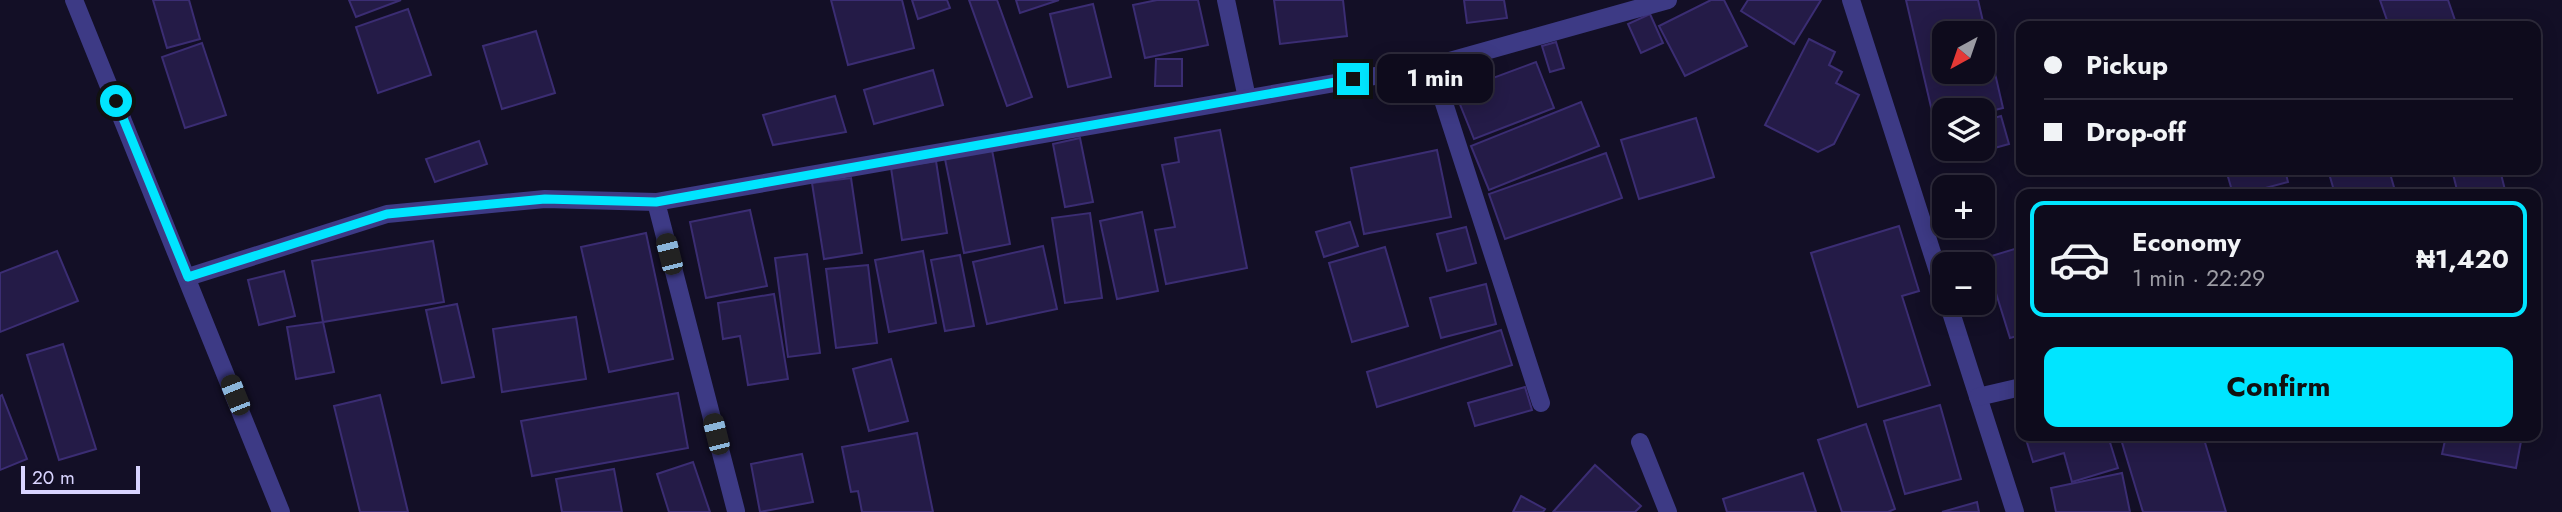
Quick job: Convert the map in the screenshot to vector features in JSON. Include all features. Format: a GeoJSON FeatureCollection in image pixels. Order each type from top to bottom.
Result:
{"type":"FeatureCollection","features":[{"type":"Feature","properties":{"kind":"street"},"geometry":{"type":"LineString","coordinates":[[74,0],[281,512]]}},
{"type":"Feature","properties":{"kind":"street"},"geometry":{"type":"LineString","coordinates":[[1226,0],[1247,98]]}},
{"type":"Feature","properties":{"kind":"street"},"geometry":{"type":"LineString","coordinates":[[188,277],[387,214],[545,199],[656,202],[1432,66],[1668,0]]}},
{"type":"Feature","properties":{"kind":"street"},"geometry":{"type":"LineString","coordinates":[[1851,0],[1932,253]]}},
{"type":"Feature","properties":{"kind":"street"},"geometry":{"type":"LineString","coordinates":[[1432,66],[1541,403]]}},
{"type":"Feature","properties":{"kind":"street"},"geometry":{"type":"LineString","coordinates":[[656,202],[736,511]]}},
{"type":"Feature","properties":{"kind":"street"},"geometry":{"type":"LineString","coordinates":[[1952,315],[2015,512]]}},
{"type":"Feature","properties":{"kind":"street"},"geometry":{"type":"LineString","coordinates":[[1978,397],[2016,388]]}},
{"type":"Feature","properties":{"kind":"street"},"geometry":{"type":"LineString","coordinates":[[1640,442],[1668,512]]}},
{"type":"Feature","properties":{"kind":"building"},"geometry":{"type":"Polygon","coordinates":[[[153,0],[189,0],[200,39],[167,48],[153,0]]]}},
{"type":"Feature","properties":{"kind":"building"},"geometry":{"type":"Polygon","coordinates":[[[349,0],[401,0],[356,17],[349,0]]]}},
{"type":"Feature","properties":{"kind":"building"},"geometry":{"type":"Polygon","coordinates":[[[831,0],[902,0],[914,48],[848,65],[831,0]]]}},
{"type":"Feature","properties":{"kind":"building"},"geometry":{"type":"Polygon","coordinates":[[[912,0],[947,0],[950,8],[918,19],[912,0]]]}},
{"type":"Feature","properties":{"kind":"building"},"geometry":{"type":"Polygon","coordinates":[[[969,0],[997,0],[1032,97],[1007,106],[969,0]]]}},
{"type":"Feature","properties":{"kind":"building"},"geometry":{"type":"Polygon","coordinates":[[[1016,0],[1059,0],[1020,13],[1016,0]]]}},
{"type":"Feature","properties":{"kind":"building"},"geometry":{"type":"Polygon","coordinates":[[[1157,0],[1198,0],[1208,45],[1145,58],[1133,5],[1157,0]]]}},
{"type":"Feature","properties":{"kind":"building"},"geometry":{"type":"Polygon","coordinates":[[[1274,0],[1343,0],[1347,36],[1280,44],[1274,0]]]}},
{"type":"Feature","properties":{"kind":"building"},"geometry":{"type":"Polygon","coordinates":[[[1464,0],[1504,0],[1507,18],[1467,23],[1464,0]]]}},
{"type":"Feature","properties":{"kind":"building"},"geometry":{"type":"Polygon","coordinates":[[[1711,0],[1724,0],[1747,46],[1685,76],[1659,26],[1711,0]]]}},
{"type":"Feature","properties":{"kind":"building"},"geometry":{"type":"Polygon","coordinates":[[[1748,0],[1821,0],[1794,44],[1741,11],[1748,0]]]}},
{"type":"Feature","properties":{"kind":"building"},"geometry":{"type":"Polygon","coordinates":[[[1906,0],[1978,0],[1983,21],[1932,21],[1932,84],[1995,84],[1995,73],[2003,108],[1995,110],[1995,98],[1932,98],[1932,111],[1906,0]]]}},
{"type":"Feature","properties":{"kind":"building"},"geometry":{"type":"Polygon","coordinates":[[[2380,0],[2448,0],[2455,21],[2387,21],[2380,0]]]}},
{"type":"Feature","properties":{"kind":"building"},"geometry":{"type":"Polygon","coordinates":[[[1093,4],[1111,77],[1068,87],[1050,14],[1093,4]]]}},
{"type":"Feature","properties":{"kind":"building"},"geometry":{"type":"Polygon","coordinates":[[[408,9],[431,75],[378,93],[356,27],[408,9]]]}},
{"type":"Feature","properties":{"kind":"building"},"geometry":{"type":"Polygon","coordinates":[[[1650,14],[1663,43],[1641,53],[1628,24],[1650,14]]]}},
{"type":"Feature","properties":{"kind":"building"},"geometry":{"type":"Polygon","coordinates":[[[536,31],[555,93],[502,109],[483,46],[536,31]]]}},
{"type":"Feature","properties":{"kind":"building"},"geometry":{"type":"Polygon","coordinates":[[[1809,39],[1835,52],[1829,65],[1842,72],[1836,83],[1859,95],[1834,144],[1818,152],[1765,125],[1809,39]]]}},
{"type":"Feature","properties":{"kind":"building"},"geometry":{"type":"Polygon","coordinates":[[[1556,42],[1564,68],[1550,72],[1542,46],[1556,42]]]}},
{"type":"Feature","properties":{"kind":"building"},"geometry":{"type":"Polygon","coordinates":[[[202,43],[226,115],[185,128],[162,57],[202,43]]]}},
{"type":"Feature","properties":{"kind":"building"},"geometry":{"type":"Polygon","coordinates":[[[1156,59],[1182,59],[1182,86],[1155,86],[1156,59]]]}},
{"type":"Feature","properties":{"kind":"building"},"geometry":{"type":"Polygon","coordinates":[[[1536,62],[1554,108],[1474,139],[1455,92],[1536,62]]]}},
{"type":"Feature","properties":{"kind":"building"},"geometry":{"type":"Polygon","coordinates":[[[933,70],[943,105],[874,124],[864,90],[933,70]]]}},
{"type":"Feature","properties":{"kind":"building"},"geometry":{"type":"Polygon","coordinates":[[[835,96],[846,132],[773,145],[763,115],[835,96]]]}},
{"type":"Feature","properties":{"kind":"building"},"geometry":{"type":"Polygon","coordinates":[[[1581,102],[1599,146],[1489,190],[1471,146],[1581,102]]]}},
{"type":"Feature","properties":{"kind":"building"},"geometry":{"type":"Polygon","coordinates":[[[2001,116],[2009,144],[1995,148],[1995,118],[2001,116]]]}},
{"type":"Feature","properties":{"kind":"building"},"geometry":{"type":"Polygon","coordinates":[[[1696,118],[1714,177],[1639,199],[1621,140],[1696,118]]]}},
{"type":"Feature","properties":{"kind":"building"},"geometry":{"type":"Polygon","coordinates":[[[1220,130],[1247,268],[1166,284],[1155,230],[1175,227],[1162,165],[1179,162],[1175,138],[1220,130]]]}},
{"type":"Feature","properties":{"kind":"building"},"geometry":{"type":"Polygon","coordinates":[[[1080,138],[1093,202],[1065,207],[1053,144],[1080,138]]]}},
{"type":"Feature","properties":{"kind":"building"},"geometry":{"type":"Polygon","coordinates":[[[479,141],[487,164],[435,182],[426,159],[479,141]]]}},
{"type":"Feature","properties":{"kind":"building"},"geometry":{"type":"Polygon","coordinates":[[[992,150],[1010,244],[964,253],[945,159],[992,150]]]}},
{"type":"Feature","properties":{"kind":"building"},"geometry":{"type":"Polygon","coordinates":[[[1437,150],[1451,217],[1364,234],[1351,168],[1437,150]]]}},
{"type":"Feature","properties":{"kind":"building"},"geometry":{"type":"Polygon","coordinates":[[[1606,153],[1622,198],[1505,239],[1489,194],[1606,153]]]}},
{"type":"Feature","properties":{"kind":"building"},"geometry":{"type":"Polygon","coordinates":[[[936,161],[947,233],[902,240],[891,168],[936,161]]]}},
{"type":"Feature","properties":{"kind":"building"},"geometry":{"type":"Polygon","coordinates":[[[2227,175],[2286,175],[2288,182],[2262,189],[2232,189],[2227,175]]]}},
{"type":"Feature","properties":{"kind":"building"},"geometry":{"type":"Polygon","coordinates":[[[2329,175],[2390,175],[2395,189],[2334,189],[2329,175]]]}},
{"type":"Feature","properties":{"kind":"building"},"geometry":{"type":"Polygon","coordinates":[[[2453,175],[2501,175],[2505,189],[2457,189],[2453,175]]]}},
{"type":"Feature","properties":{"kind":"building"},"geometry":{"type":"Polygon","coordinates":[[[851,178],[862,253],[824,259],[812,183],[851,178]]]}},
{"type":"Feature","properties":{"kind":"building"},"geometry":{"type":"Polygon","coordinates":[[[750,210],[767,286],[706,298],[690,222],[750,210]]]}},
{"type":"Feature","properties":{"kind":"building"},"geometry":{"type":"Polygon","coordinates":[[[1142,212],[1158,291],[1117,299],[1100,221],[1142,212]]]}},
{"type":"Feature","properties":{"kind":"building"},"geometry":{"type":"Polygon","coordinates":[[[1090,213],[1102,298],[1065,303],[1052,218],[1090,213]]]}},
{"type":"Feature","properties":{"kind":"building"},"geometry":{"type":"Polygon","coordinates":[[[1350,222],[1358,246],[1324,257],[1316,232],[1350,222]]]}},
{"type":"Feature","properties":{"kind":"building"},"geometry":{"type":"Polygon","coordinates":[[[1899,226],[1919,291],[1902,296],[1930,385],[1858,407],[1811,253],[1899,226]]]}},
{"type":"Feature","properties":{"kind":"building"},"geometry":{"type":"Polygon","coordinates":[[[1466,227],[1476,263],[1447,271],[1437,234],[1466,227]]]}},
{"type":"Feature","properties":{"kind":"building"},"geometry":{"type":"Polygon","coordinates":[[[646,233],[673,359],[609,372],[581,247],[646,233]]]}},
{"type":"Feature","properties":{"kind":"building"},"geometry":{"type":"Polygon","coordinates":[[[433,241],[444,302],[323,322],[312,261],[433,241]]]}},
{"type":"Feature","properties":{"kind":"building"},"geometry":{"type":"Polygon","coordinates":[[[1043,246],[1057,309],[987,324],[973,262],[1043,246]]]}},
{"type":"Feature","properties":{"kind":"building"},"geometry":{"type":"Polygon","coordinates":[[[1385,247],[1408,326],[1352,342],[1329,263],[1385,247]]]}},
{"type":"Feature","properties":{"kind":"building"},"geometry":{"type":"Polygon","coordinates":[[[2016,249],[2016,336],[2010,338],[1995,290],[1995,255],[2016,249]]]}},
{"type":"Feature","properties":{"kind":"building"},"geometry":{"type":"Polygon","coordinates":[[[57,251],[78,301],[0,332],[0,273],[57,251]]]}},
{"type":"Feature","properties":{"kind":"building"},"geometry":{"type":"Polygon","coordinates":[[[923,251],[936,323],[889,332],[875,260],[923,251]]]}},
{"type":"Feature","properties":{"kind":"building"},"geometry":{"type":"Polygon","coordinates":[[[807,254],[820,353],[788,357],[775,258],[807,254]]]}},
{"type":"Feature","properties":{"kind":"building"},"geometry":{"type":"Polygon","coordinates":[[[960,255],[974,326],[945,331],[931,260],[960,255]]]}},
{"type":"Feature","properties":{"kind":"building"},"geometry":{"type":"Polygon","coordinates":[[[868,265],[877,343],[836,348],[826,269],[868,265]]]}},
{"type":"Feature","properties":{"kind":"building"},"geometry":{"type":"Polygon","coordinates":[[[284,271],[295,316],[259,325],[248,280],[284,271]]]}},
{"type":"Feature","properties":{"kind":"building"},"geometry":{"type":"Polygon","coordinates":[[[1486,284],[1496,324],[1441,338],[1430,298],[1486,284]]]}},
{"type":"Feature","properties":{"kind":"building"},"geometry":{"type":"Polygon","coordinates":[[[774,294],[788,379],[748,385],[740,336],[723,339],[718,303],[774,294]]]}},
{"type":"Feature","properties":{"kind":"building"},"geometry":{"type":"Polygon","coordinates":[[[457,304],[474,377],[442,383],[426,310],[457,304]]]}},
{"type":"Feature","properties":{"kind":"building"},"geometry":{"type":"Polygon","coordinates":[[[576,317],[586,379],[502,392],[493,329],[576,317]]]}},
{"type":"Feature","properties":{"kind":"building"},"geometry":{"type":"Polygon","coordinates":[[[323,322],[334,372],[296,379],[287,327],[323,322]]]}},
{"type":"Feature","properties":{"kind":"building"},"geometry":{"type":"Polygon","coordinates":[[[1501,330],[1512,365],[1377,407],[1367,372],[1501,330]]]}},
{"type":"Feature","properties":{"kind":"building"},"geometry":{"type":"Polygon","coordinates":[[[63,344],[96,449],[59,460],[27,355],[63,344]]]}},
{"type":"Feature","properties":{"kind":"building"},"geometry":{"type":"Polygon","coordinates":[[[891,359],[908,421],[869,431],[853,369],[891,359]]]}},
{"type":"Feature","properties":{"kind":"building"},"geometry":{"type":"Polygon","coordinates":[[[1525,387],[1532,410],[1475,426],[1468,403],[1525,387]]]}},
{"type":"Feature","properties":{"kind":"building"},"geometry":{"type":"Polygon","coordinates":[[[678,393],[688,448],[532,476],[521,421],[678,393]]]}},
{"type":"Feature","properties":{"kind":"building"},"geometry":{"type":"Polygon","coordinates":[[[2,395],[27,459],[0,470],[0,396],[2,395]]]}},
{"type":"Feature","properties":{"kind":"building"},"geometry":{"type":"Polygon","coordinates":[[[380,395],[408,512],[360,512],[334,406],[380,395]]]}},
{"type":"Feature","properties":{"kind":"building"},"geometry":{"type":"Polygon","coordinates":[[[1940,405],[1961,479],[1905,494],[1884,421],[1940,405]]]}},
{"type":"Feature","properties":{"kind":"building"},"geometry":{"type":"Polygon","coordinates":[[[1866,424],[1895,509],[1888,512],[1842,512],[1818,440],[1866,424]]]}},
{"type":"Feature","properties":{"kind":"building"},"geometry":{"type":"Polygon","coordinates":[[[917,433],[933,512],[862,512],[858,491],[851,492],[842,447],[917,433]]]}},
{"type":"Feature","properties":{"kind":"building"},"geometry":{"type":"Polygon","coordinates":[[[2027,441],[2110,441],[2118,468],[2072,482],[2064,453],[2033,462],[2027,441]]]}},
{"type":"Feature","properties":{"kind":"building"},"geometry":{"type":"Polygon","coordinates":[[[2122,441],[2205,441],[2226,512],[2143,512],[2122,441]]]}},
{"type":"Feature","properties":{"kind":"building"},"geometry":{"type":"Polygon","coordinates":[[[2445,441],[2521,441],[2516,468],[2442,454],[2445,441]]]}},
{"type":"Feature","properties":{"kind":"building"},"geometry":{"type":"Polygon","coordinates":[[[802,454],[813,502],[760,512],[751,464],[802,454]]]}},
{"type":"Feature","properties":{"kind":"building"},"geometry":{"type":"Polygon","coordinates":[[[693,462],[710,512],[669,512],[657,474],[693,462]]]}},
{"type":"Feature","properties":{"kind":"building"},"geometry":{"type":"Polygon","coordinates":[[[1595,465],[1641,506],[1635,512],[1553,512],[1595,465]]]}},
{"type":"Feature","properties":{"kind":"building"},"geometry":{"type":"Polygon","coordinates":[[[614,469],[622,512],[562,512],[556,479],[614,469]]]}},
{"type":"Feature","properties":{"kind":"building"},"geometry":{"type":"Polygon","coordinates":[[[1803,473],[1816,512],[1727,512],[1723,499],[1803,473]]]}},
{"type":"Feature","properties":{"kind":"building"},"geometry":{"type":"Polygon","coordinates":[[[2122,473],[2130,512],[2056,512],[2051,488],[2122,473]]]}},
{"type":"Feature","properties":{"kind":"building"},"geometry":{"type":"Polygon","coordinates":[[[1521,496],[1545,509],[1543,512],[1513,512],[1521,496]]]}},
{"type":"Feature","properties":{"kind":"building"},"geometry":{"type":"Polygon","coordinates":[[[1977,502],[1979,512],[1942,512],[1977,502]]]}},
{"type":"Feature","properties":{"kind":"route"},"geometry":{"type":"LineString","coordinates":[[116,101],[188,277],[387,214],[545,199],[656,202],[1353,79]]}}]}
